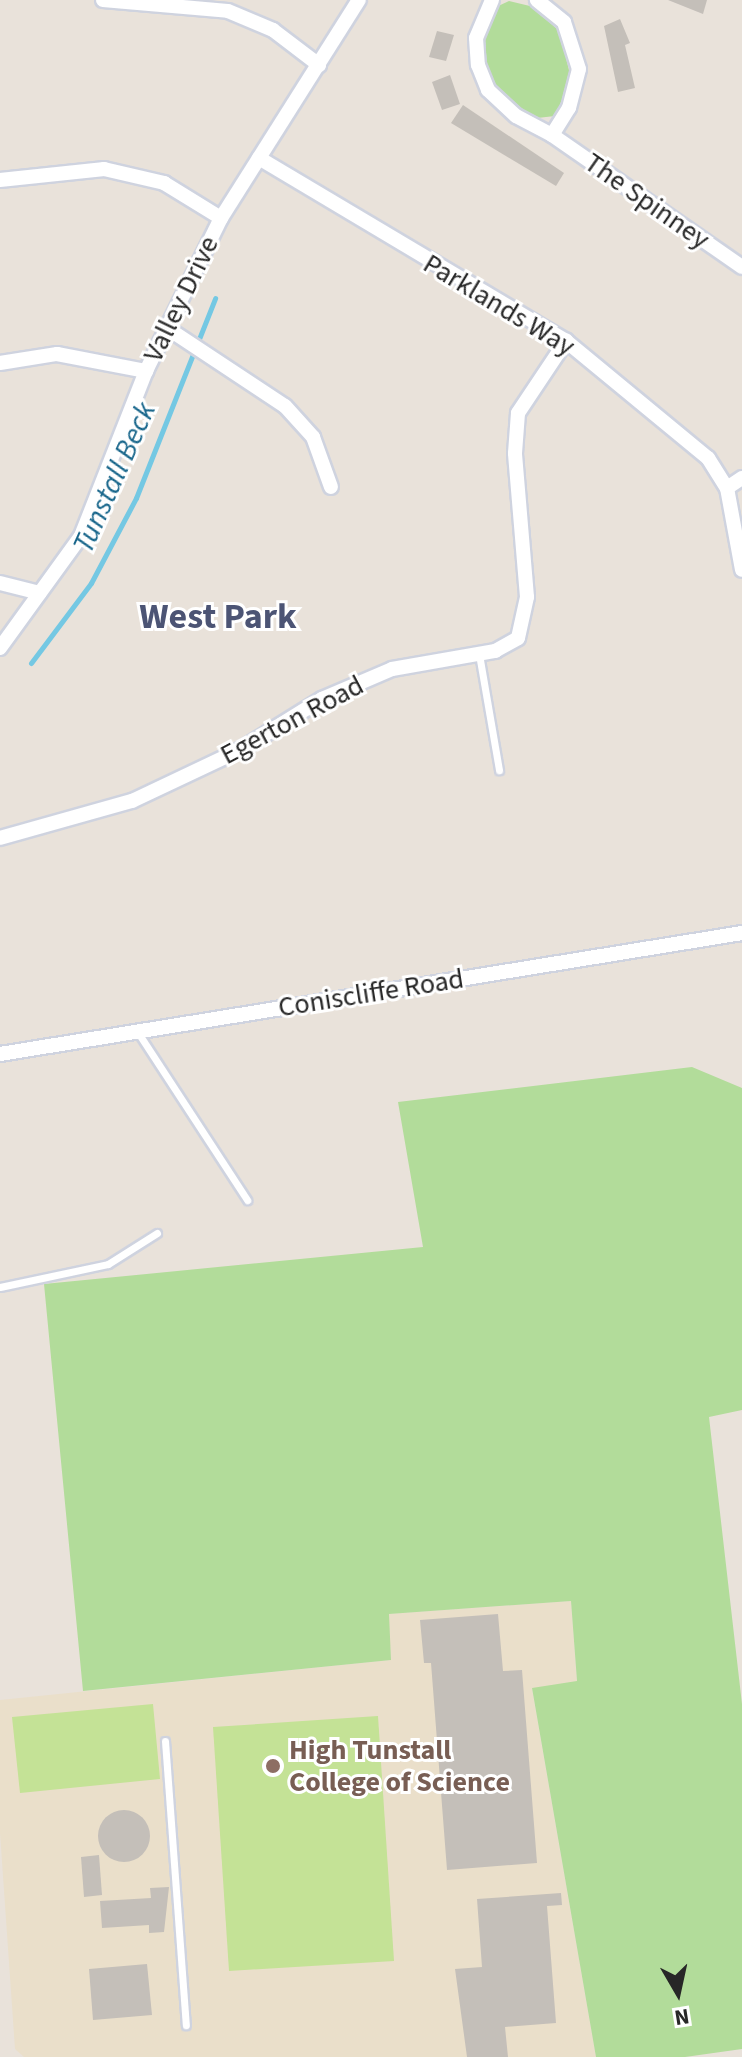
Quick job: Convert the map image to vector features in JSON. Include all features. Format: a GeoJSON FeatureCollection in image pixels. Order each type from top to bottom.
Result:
{"type":"FeatureCollection","features":[{"type":"Feature","properties":{"kind":"street"},"geometry":{"type":"LineString","coordinates":[[103,0],[228,11],[273,30],[319,65]]}},
{"type":"Feature","properties":{"kind":"street","name":"Valley Drive"},"geometry":{"type":"LineString","coordinates":[[0,648],[81,536],[146,371],[221,218],[359,0]]}},
{"type":"Feature","properties":{"kind":"street","name":"The Spinney"},"geometry":{"type":"LineString","coordinates":[[492,0],[476,38],[478,65],[488,90],[516,116],[552,135],[742,267]]}},
{"type":"Feature","properties":{"kind":"street"},"geometry":{"type":"LineString","coordinates":[[537,0],[564,22],[579,69],[569,108],[552,135]]}},
{"type":"Feature","properties":{"kind":"street","name":"Parklands Way"},"geometry":{"type":"LineString","coordinates":[[259,158],[566,341],[708,458],[727,488],[742,570]]}},
{"type":"Feature","properties":{"kind":"street"},"geometry":{"type":"LineString","coordinates":[[0,180],[104,169],[164,183],[221,218]]}},
{"type":"Feature","properties":{"kind":"street"},"geometry":{"type":"LineString","coordinates":[[167,328],[285,406],[313,437],[331,487]]}},
{"type":"Feature","properties":{"kind":"street","name":"Egerton Road"},"geometry":{"type":"LineString","coordinates":[[0,838],[132,801],[240,750],[322,699],[392,669],[479,654],[518,638],[527,597],[515,453],[518,413],[566,341]]}},
{"type":"Feature","properties":{"kind":"street"},"geometry":{"type":"LineString","coordinates":[[0,363],[57,354],[146,371]]}},
{"type":"Feature","properties":{"kind":"street"},"geometry":{"type":"LineString","coordinates":[[727,488],[742,478]]}},
{"type":"Feature","properties":{"kind":"street"},"geometry":{"type":"LineString","coordinates":[[0,583],[40,593]]}},
{"type":"Feature","properties":{"kind":"street","name":"Coniscliffe Road"},"geometry":{"type":"LineString","coordinates":[[0,1054],[742,933]]}},
{"type":"Feature","properties":{"kind":"lane"},"geometry":{"type":"LineString","coordinates":[[479,654],[499,770]]}},
{"type":"Feature","properties":{"kind":"lane"},"geometry":{"type":"LineString","coordinates":[[137,1031],[247,1200]]}},
{"type":"Feature","properties":{"kind":"lane"},"geometry":{"type":"LineString","coordinates":[[0,1287],[108,1264],[157,1233]]}},
{"type":"Feature","properties":{"kind":"lane"},"geometry":{"type":"LineString","coordinates":[[165,1741],[186,2025]]}},
{"type":"Feature","properties":{"kind":"shaded area","name":"High Tunstall College of Science"},"geometry":{"type":"Polygon","coordinates":[[[571,1601],[577,1682],[532,1689],[596,2057],[24,2057],[15,2049],[0,1833],[0,1700],[391,1660],[388,1614],[571,1601]]]}},
{"type":"Feature","properties":{"kind":"green space"},"geometry":{"type":"Polygon","coordinates":[[[509,1],[534,7],[560,32],[571,79],[555,116],[537,118],[521,112],[497,93],[485,67],[483,39],[494,8],[509,1]]]}},
{"type":"Feature","properties":{"kind":"green space"},"geometry":{"type":"Polygon","coordinates":[[[692,1067],[742,1088],[742,1410],[709,1417],[742,1704],[742,2049],[685,2057],[596,2057],[532,1688],[577,1681],[571,1601],[389,1614],[391,1660],[83,1691],[44,1284],[423,1247],[398,1102],[692,1067]]]}},
{"type":"Feature","properties":{"kind":"green space"},"geometry":{"type":"Polygon","coordinates":[[[153,1704],[160,1779],[20,1793],[12,1717],[153,1704]]]}},
{"type":"Feature","properties":{"kind":"green space"},"geometry":{"type":"Polygon","coordinates":[[[378,1716],[394,1961],[229,1971],[213,1727],[378,1716]]]}},
{"type":"Feature","properties":{"kind":"building"},"geometry":{"type":"Polygon","coordinates":[[[668,0],[707,0],[703,14],[668,0]]]}},
{"type":"Feature","properties":{"kind":"building"},"geometry":{"type":"Polygon","coordinates":[[[620,19],[630,43],[625,45],[635,88],[618,92],[604,26],[620,19]]]}},
{"type":"Feature","properties":{"kind":"building"},"geometry":{"type":"Polygon","coordinates":[[[437,31],[454,35],[446,61],[429,57],[437,31]]]}},
{"type":"Feature","properties":{"kind":"building"},"geometry":{"type":"Polygon","coordinates":[[[450,75],[460,104],[442,110],[432,82],[450,75]]]}},
{"type":"Feature","properties":{"kind":"building"},"geometry":{"type":"Polygon","coordinates":[[[463,105],[564,173],[556,186],[451,123],[463,105]]]}},
{"type":"Feature","properties":{"kind":"building"},"geometry":{"type":"Polygon","coordinates":[[[498,1614],[503,1671],[522,1670],[537,1863],[447,1870],[431,1663],[424,1663],[420,1620],[498,1614]]]}},
{"type":"Feature","properties":{"kind":"building"},"geometry":{"type":"Polygon","coordinates":[[[124,1810],[143,1817],[150,1836],[143,1855],[124,1862],[105,1855],[98,1836],[105,1817],[124,1810]]]}},
{"type":"Feature","properties":{"kind":"building"},"geometry":{"type":"Polygon","coordinates":[[[99,1855],[102,1895],[84,1897],[81,1857],[99,1855]]]}},
{"type":"Feature","properties":{"kind":"building"},"geometry":{"type":"Polygon","coordinates":[[[169,1887],[164,1932],[149,1933],[149,1925],[102,1928],[100,1901],[151,1898],[150,1888],[169,1887]]]}},
{"type":"Feature","properties":{"kind":"building"},"geometry":{"type":"Polygon","coordinates":[[[561,1893],[562,1905],[547,1906],[556,2023],[505,2027],[508,2057],[467,2057],[455,1969],[482,1967],[477,1899],[561,1893]]]}},
{"type":"Feature","properties":{"kind":"building"},"geometry":{"type":"Polygon","coordinates":[[[147,1964],[152,2015],[93,2020],[89,1969],[147,1964]]]}},
{"type":"Feature","properties":{"kind":"waterway","name":"Tunstall Beck"},"geometry":{"type":"LineString","coordinates":[[31,663],[91,583],[136,498],[215,298]]}},
{"type":"Feature","properties":{"kind":"place","name":"High Tunstall College of Science"},"geometry":{"type":"Point","coordinates":[273,1766]}},
{"type":"Feature","properties":{"kind":"district","name":"West Park"},"geometry":{"type":"Point","coordinates":[218,617]}}]}
